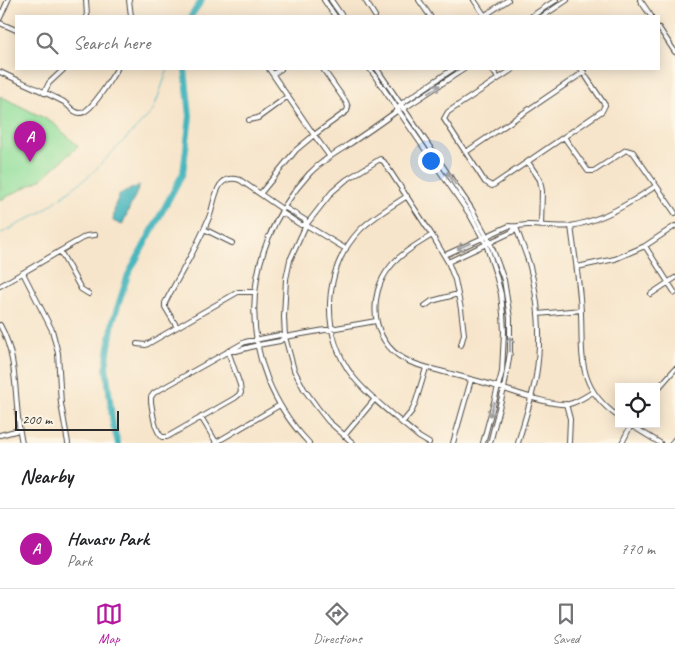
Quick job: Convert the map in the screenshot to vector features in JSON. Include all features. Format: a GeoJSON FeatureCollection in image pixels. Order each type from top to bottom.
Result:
{"type":"FeatureCollection","features":[{"type":"Feature","properties":{"kind":"street"},"geometry":{"type":"LineString","coordinates":[[0,18],[8,0]]}},
{"type":"Feature","properties":{"kind":"street"},"geometry":{"type":"LineString","coordinates":[[86,0],[87,15]]}},
{"type":"Feature","properties":{"kind":"street"},"geometry":{"type":"LineString","coordinates":[[129,0],[132,15]]}},
{"type":"Feature","properties":{"kind":"street"},"geometry":{"type":"LineString","coordinates":[[324,0],[334,15]]}},
{"type":"Feature","properties":{"kind":"street"},"geometry":{"type":"LineString","coordinates":[[331,0],[341,15]]}},
{"type":"Feature","properties":{"kind":"street"},"geometry":{"type":"LineString","coordinates":[[364,0],[375,15]]}},
{"type":"Feature","properties":{"kind":"street"},"geometry":{"type":"LineString","coordinates":[[419,0],[429,15]]}},
{"type":"Feature","properties":{"kind":"street"},"geometry":{"type":"LineString","coordinates":[[474,0],[483,15]]}},
{"type":"Feature","properties":{"kind":"street"},"geometry":{"type":"LineString","coordinates":[[486,15],[508,0]]}},
{"type":"Feature","properties":{"kind":"street"},"geometry":{"type":"LineString","coordinates":[[534,15],[556,0]]}},
{"type":"Feature","properties":{"kind":"street"},"geometry":{"type":"LineString","coordinates":[[544,15],[567,0]]}},
{"type":"Feature","properties":{"kind":"street"},"geometry":{"type":"LineString","coordinates":[[640,0],[650,15]]}},
{"type":"Feature","properties":{"kind":"street"},"geometry":{"type":"LineString","coordinates":[[0,24],[15,30]]}},
{"type":"Feature","properties":{"kind":"street"},"geometry":{"type":"LineString","coordinates":[[660,30],[675,52]]}},
{"type":"Feature","properties":{"kind":"street"},"geometry":{"type":"LineString","coordinates":[[44,93],[48,83],[63,70]]}},
{"type":"Feature","properties":{"kind":"street"},"geometry":{"type":"LineString","coordinates":[[0,72],[63,102],[80,113],[84,112],[99,97],[116,70]]}},
{"type":"Feature","properties":{"kind":"street"},"geometry":{"type":"LineString","coordinates":[[270,70],[330,157]]}},
{"type":"Feature","properties":{"kind":"street"},"geometry":{"type":"LineString","coordinates":[[273,74],[280,70]]}},
{"type":"Feature","properties":{"kind":"street"},"geometry":{"type":"LineString","coordinates":[[260,194],[296,150],[347,111],[346,102],[325,70]]}},
{"type":"Feature","properties":{"kind":"street"},"geometry":{"type":"LineString","coordinates":[[371,70],[470,215],[482,238],[488,243],[504,280],[510,318],[510,352],[504,389],[490,443]]}},
{"type":"Feature","properties":{"kind":"street"},"geometry":{"type":"LineString","coordinates":[[378,70],[471,208],[487,236],[501,294],[504,332],[503,365],[483,443]]}},
{"type":"Feature","properties":{"kind":"street"},"geometry":{"type":"LineString","coordinates":[[398,110],[401,104],[452,70]]}},
{"type":"Feature","properties":{"kind":"street"},"geometry":{"type":"LineString","coordinates":[[309,443],[289,420],[280,405],[267,378],[258,345],[254,316],[255,292],[263,250],[282,209],[309,174],[330,157],[398,110],[462,70]]}},
{"type":"Feature","properties":{"kind":"street"},"geometry":{"type":"LineString","coordinates":[[493,70],[498,78]]}},
{"type":"Feature","properties":{"kind":"street"},"geometry":{"type":"LineString","coordinates":[[501,70],[504,75]]}},
{"type":"Feature","properties":{"kind":"street"},"geometry":{"type":"LineString","coordinates":[[466,152],[583,70],[605,105],[602,110],[492,186],[486,182],[466,152],[444,118],[448,112],[512,70]]}},
{"type":"Feature","properties":{"kind":"street"},"geometry":{"type":"LineString","coordinates":[[249,120],[258,118],[288,96]]}},
{"type":"Feature","properties":{"kind":"street"},"geometry":{"type":"LineString","coordinates":[[564,137],[588,171],[594,171],[626,150],[634,152],[675,213]]}},
{"type":"Feature","properties":{"kind":"street"},"geometry":{"type":"LineString","coordinates":[[353,443],[328,422],[304,389],[294,370],[285,338],[286,279],[290,260],[306,225],[332,192],[346,180],[380,159],[384,162],[445,255],[461,309],[464,334],[461,344]]}},
{"type":"Feature","properties":{"kind":"street"},"geometry":{"type":"LineString","coordinates":[[528,162],[540,180],[542,191],[541,226]]}},
{"type":"Feature","properties":{"kind":"street"},"geometry":{"type":"LineString","coordinates":[[177,327],[165,307],[165,303],[201,238],[219,187],[228,179],[240,180],[282,209],[305,220],[306,225],[346,249]]}},
{"type":"Feature","properties":{"kind":"street"},"geometry":{"type":"LineString","coordinates":[[445,255],[509,226],[571,226],[610,213],[656,186]]}},
{"type":"Feature","properties":{"kind":"street"},"geometry":{"type":"LineString","coordinates":[[407,196],[371,220],[346,249],[340,259],[331,284],[329,314],[334,339],[345,365],[365,390],[402,423],[429,443]]}},
{"type":"Feature","properties":{"kind":"street"},"geometry":{"type":"LineString","coordinates":[[571,226],[581,310],[582,360],[587,380],[593,392],[602,404],[615,414]]}},
{"type":"Feature","properties":{"kind":"street"},"geometry":{"type":"LineString","coordinates":[[577,267],[615,259],[645,246],[675,226]]}},
{"type":"Feature","properties":{"kind":"street"},"geometry":{"type":"LineString","coordinates":[[448,262],[512,232],[516,227]]}},
{"type":"Feature","properties":{"kind":"street"},"geometry":{"type":"LineString","coordinates":[[516,227],[529,263],[538,314],[539,344],[536,377],[518,443]]}},
{"type":"Feature","properties":{"kind":"street"},"geometry":{"type":"LineString","coordinates":[[204,229],[232,243]]}},
{"type":"Feature","properties":{"kind":"street"},"geometry":{"type":"LineString","coordinates":[[432,234],[396,260],[388,268],[381,282],[375,309],[376,321],[383,340],[392,351],[405,360],[426,368],[551,402],[566,404],[577,401],[593,392]]}},
{"type":"Feature","properties":{"kind":"street"},"geometry":{"type":"LineString","coordinates":[[0,286],[86,236],[95,235]]}},
{"type":"Feature","properties":{"kind":"street"},"geometry":{"type":"LineString","coordinates":[[645,246],[675,293]]}},
{"type":"Feature","properties":{"kind":"street"},"geometry":{"type":"LineString","coordinates":[[60,251],[82,289],[89,294]]}},
{"type":"Feature","properties":{"kind":"street"},"geometry":{"type":"LineString","coordinates":[[23,273],[52,330],[58,354],[61,404],[68,443]]}},
{"type":"Feature","properties":{"kind":"street"},"geometry":{"type":"LineString","coordinates":[[651,294],[675,278]]}},
{"type":"Feature","properties":{"kind":"street"},"geometry":{"type":"LineString","coordinates":[[137,344],[146,345],[233,294],[238,292],[255,292]]}},
{"type":"Feature","properties":{"kind":"street"},"geometry":{"type":"LineString","coordinates":[[425,306],[432,301],[458,294]]}},
{"type":"Feature","properties":{"kind":"street"},"geometry":{"type":"LineString","coordinates":[[538,314],[581,310]]}},
{"type":"Feature","properties":{"kind":"street"},"geometry":{"type":"LineString","coordinates":[[228,351],[280,342],[285,338],[376,321]]}},
{"type":"Feature","properties":{"kind":"street"},"geometry":{"type":"LineString","coordinates":[[0,325],[7,337],[12,356],[22,443]]}},
{"type":"Feature","properties":{"kind":"street"},"geometry":{"type":"LineString","coordinates":[[228,351],[240,384],[241,393],[167,437],[162,437],[157,430],[150,402],[152,395],[228,351],[244,342],[280,335],[285,338]]}},
{"type":"Feature","properties":{"kind":"street"},"geometry":{"type":"LineString","coordinates":[[402,423],[412,411],[426,368]]}},
{"type":"Feature","properties":{"kind":"street"},"geometry":{"type":"LineString","coordinates":[[660,386],[675,369]]}},
{"type":"Feature","properties":{"kind":"street"},"geometry":{"type":"LineString","coordinates":[[452,443],[471,380]]}},
{"type":"Feature","properties":{"kind":"street"},"geometry":{"type":"LineString","coordinates":[[344,436],[375,399]]}},
{"type":"Feature","properties":{"kind":"street"},"geometry":{"type":"LineString","coordinates":[[566,404],[570,419],[568,443]]}},
{"type":"Feature","properties":{"kind":"street"},"geometry":{"type":"LineString","coordinates":[[201,417],[215,443],[280,405]]}},
{"type":"Feature","properties":{"kind":"street"},"geometry":{"type":"LineString","coordinates":[[622,443],[629,428]]}},
{"type":"Feature","properties":{"kind":"street"},"geometry":{"type":"LineString","coordinates":[[635,428],[660,443]]}},
{"type":"Feature","properties":{"kind":"street"},"geometry":{"type":"LineString","coordinates":[[0,435],[19,430]]}},
{"type":"Feature","properties":{"kind":"street"},"geometry":{"type":"LineString","coordinates":[[672,443],[675,439]]}},
{"type":"Feature","properties":{"kind":"green space"},"geometry":{"type":"Polygon","coordinates":[[[0,96],[52,122],[78,146],[42,179],[0,200],[0,96]]]}},
{"type":"Feature","properties":{"kind":"water"},"geometry":{"type":"Polygon","coordinates":[[[140,185],[122,225],[113,221],[115,205],[120,194],[140,185]]]}},
{"type":"Feature","properties":{"kind":"waterway"},"geometry":{"type":"LineString","coordinates":[[192,15],[202,0]]}},
{"type":"Feature","properties":{"kind":"waterway"},"geometry":{"type":"LineString","coordinates":[[0,234],[43,211],[90,175],[153,111],[168,70]]}},
{"type":"Feature","properties":{"kind":"waterway"},"geometry":{"type":"LineString","coordinates":[[118,443],[113,425],[106,366],[113,321],[128,275],[183,173],[190,116],[185,70]]}},
{"type":"Feature","properties":{"kind":"place","name":"Havasu Park"},"geometry":{"type":"Point","coordinates":[30,162]}}]}
